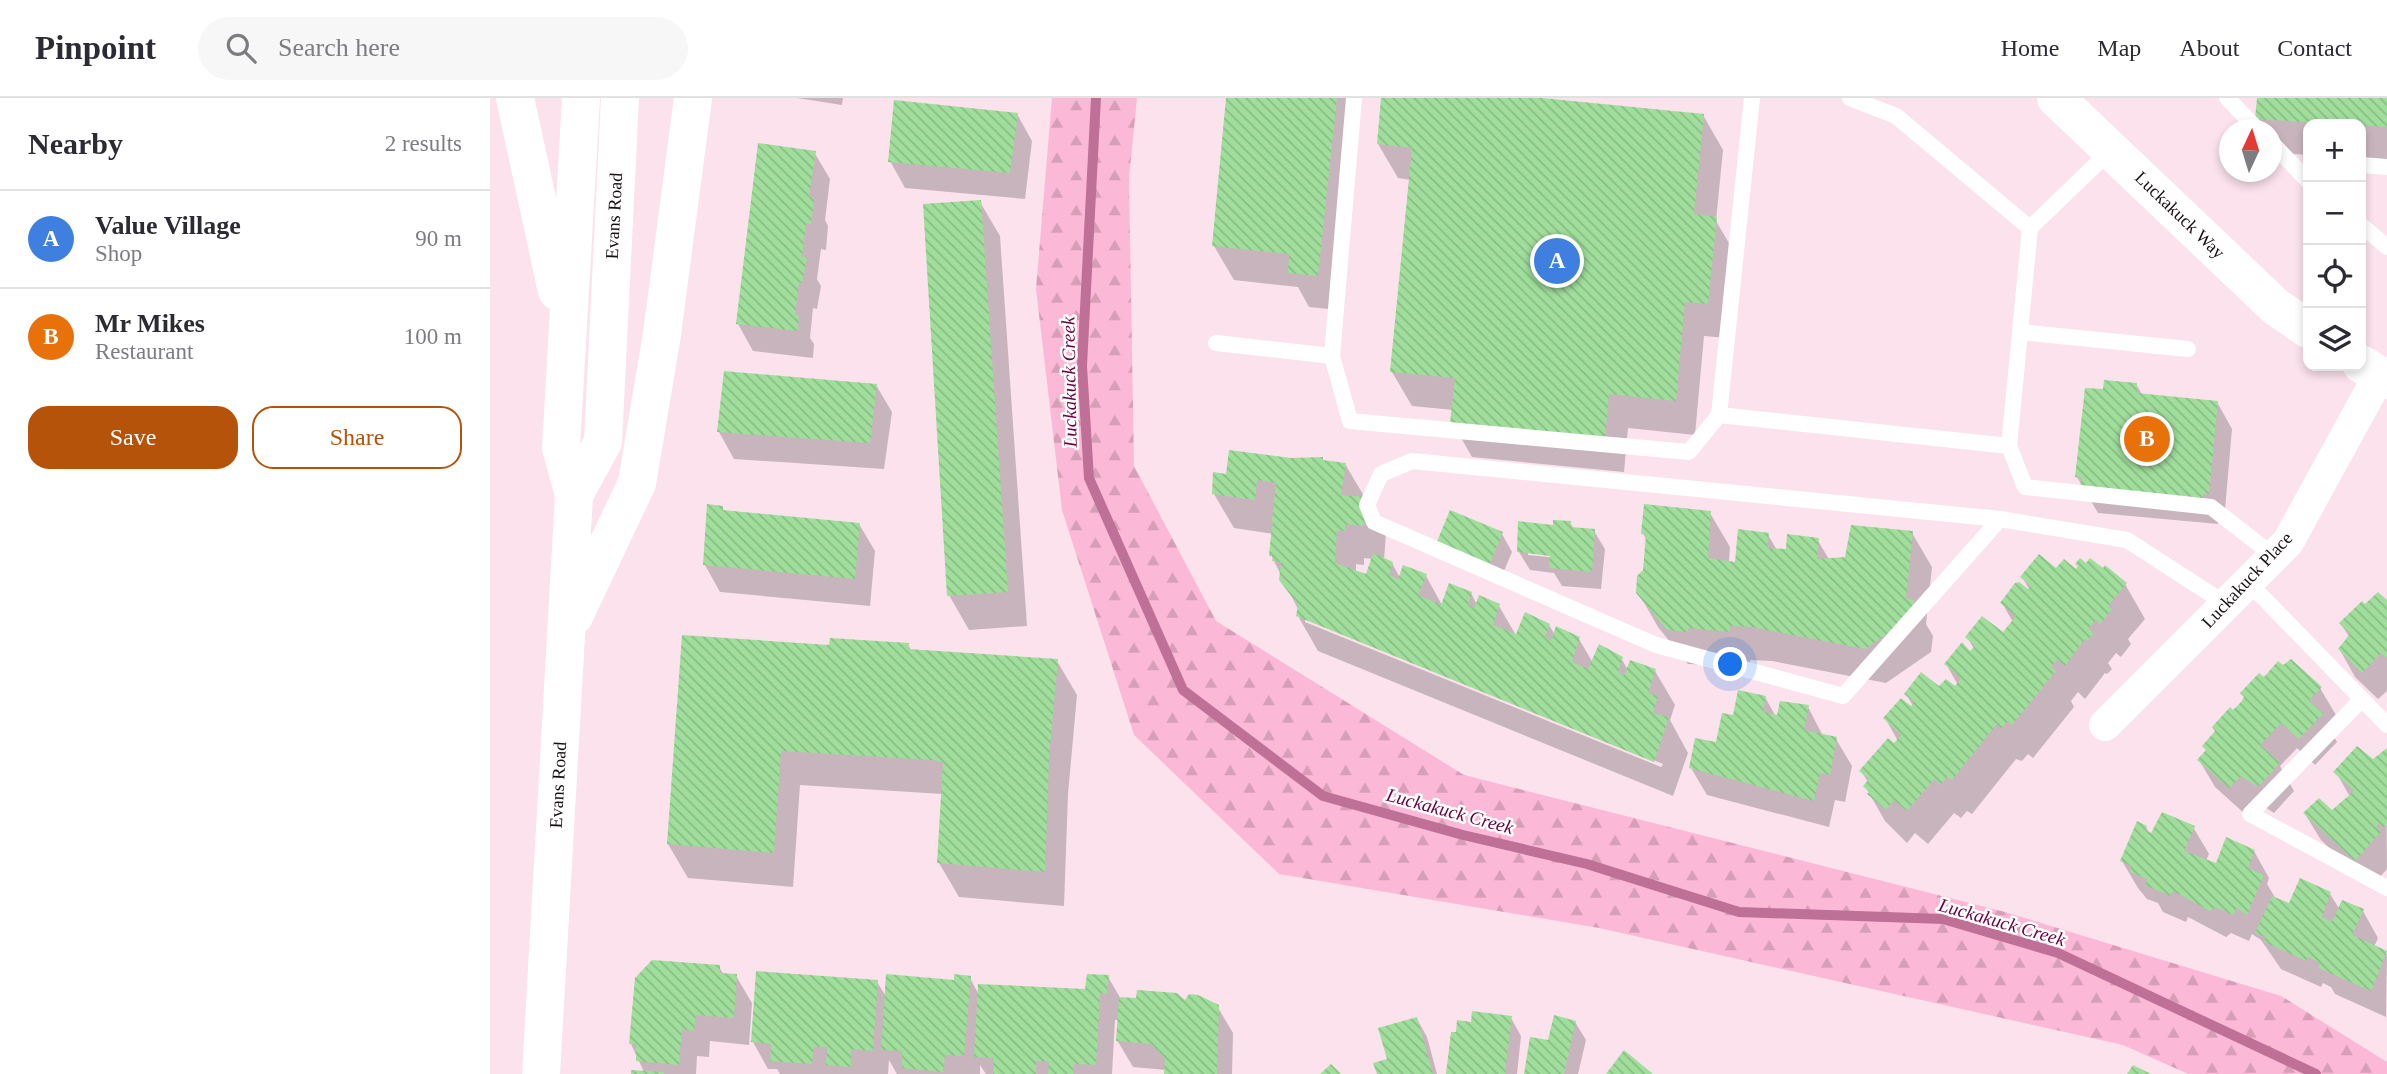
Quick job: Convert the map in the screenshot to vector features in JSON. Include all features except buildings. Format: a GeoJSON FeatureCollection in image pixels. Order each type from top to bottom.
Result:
{"type":"FeatureCollection","features":[{"type":"Feature","properties":{"kind":"street"},"geometry":{"type":"LineString","coordinates":[[515,98],[566,331]]}},
{"type":"Feature","properties":{"kind":"street","name":"Evans Road"},"geometry":{"type":"LineString","coordinates":[[541,1074],[574,495],[561,448],[581,98]]}},
{"type":"Feature","properties":{"kind":"street","name":"Evans Road"},"geometry":{"type":"LineString","coordinates":[[574,495],[603,442],[621,98]]}},
{"type":"Feature","properties":{"kind":"street"},"geometry":{"type":"LineString","coordinates":[[566,634],[637,483],[662,334],[694,98]]}},
{"type":"Feature","properties":{"kind":"street","name":"Luckakuck Way"},"geometry":{"type":"LineString","coordinates":[[2069,102],[2112,150],[2276,307],[2303,326]]}},
{"type":"Feature","properties":{"kind":"street","name":"Luckakuck Place"},"geometry":{"type":"LineString","coordinates":[[2105,726],[2288,542],[2375,373]]}},
{"type":"Feature","properties":{"kind":"lane"},"geometry":{"type":"LineString","coordinates":[[1354,98],[1332,356],[1350,421],[1689,452],[1719,415],[1752,98]]}},
{"type":"Feature","properties":{"kind":"lane"},"geometry":{"type":"LineString","coordinates":[[1850,98],[1896,116],[2029,228]]}},
{"type":"Feature","properties":{"kind":"lane"},"geometry":{"type":"LineString","coordinates":[[2227,98],[2247,119]]}},
{"type":"Feature","properties":{"kind":"lane"},"geometry":{"type":"LineString","coordinates":[[2112,150],[2029,228],[2009,446],[2025,487],[2211,507],[2274,556]]}},
{"type":"Feature","properties":{"kind":"lane"},"geometry":{"type":"LineString","coordinates":[[2282,154],[2303,176]]}},
{"type":"Feature","properties":{"kind":"lane"},"geometry":{"type":"LineString","coordinates":[[2366,165],[2387,167]]}},
{"type":"Feature","properties":{"kind":"lane"},"geometry":{"type":"LineString","coordinates":[[2366,229],[2387,247]]}},
{"type":"Feature","properties":{"kind":"lane"},"geometry":{"type":"LineString","coordinates":[[2020,332],[2188,349]]}},
{"type":"Feature","properties":{"kind":"lane"},"geometry":{"type":"LineString","coordinates":[[1216,343],[1332,356]]}},
{"type":"Feature","properties":{"kind":"lane"},"geometry":{"type":"LineString","coordinates":[[1719,415],[2009,446]]}},
{"type":"Feature","properties":{"kind":"lane"},"geometry":{"type":"LineString","coordinates":[[2000,519],[1843,696],[1656,645],[1374,522],[1367,505],[1381,474],[1412,461],[2000,519],[2127,540],[2237,593],[2362,699],[2387,725]]}},
{"type":"Feature","properties":{"kind":"lane"},"geometry":{"type":"LineString","coordinates":[[2362,699],[2250,814],[2387,888]]}},
{"type":"Feature","properties":{"kind":"green space"},"geometry":{"type":"Polygon","coordinates":[[[1052,98],[1137,98],[1129,178],[1134,466],[1216,621],[1464,775],[2005,912],[2281,996],[2387,1062],[2387,1074],[2188,1074],[2123,1045],[1599,928],[1279,874],[1134,735],[1062,510],[1036,289],[1052,98]]]}},
{"type":"Feature","properties":{"kind":"waterway","name":"Luckakuck Creek"},"geometry":{"type":"LineString","coordinates":[[1096,98],[1082,366],[1089,478],[1183,690],[1323,796],[1463,835],[1587,864],[1739,912],[1943,919],[2058,953],[2316,1074]]}},
{"type":"Feature","properties":{"kind":"place","name":"Value Village"},"geometry":{"type":"Point","coordinates":[1557,261]}},
{"type":"Feature","properties":{"kind":"place","name":"Mr Mikes"},"geometry":{"type":"Point","coordinates":[2147,439]}}]}
